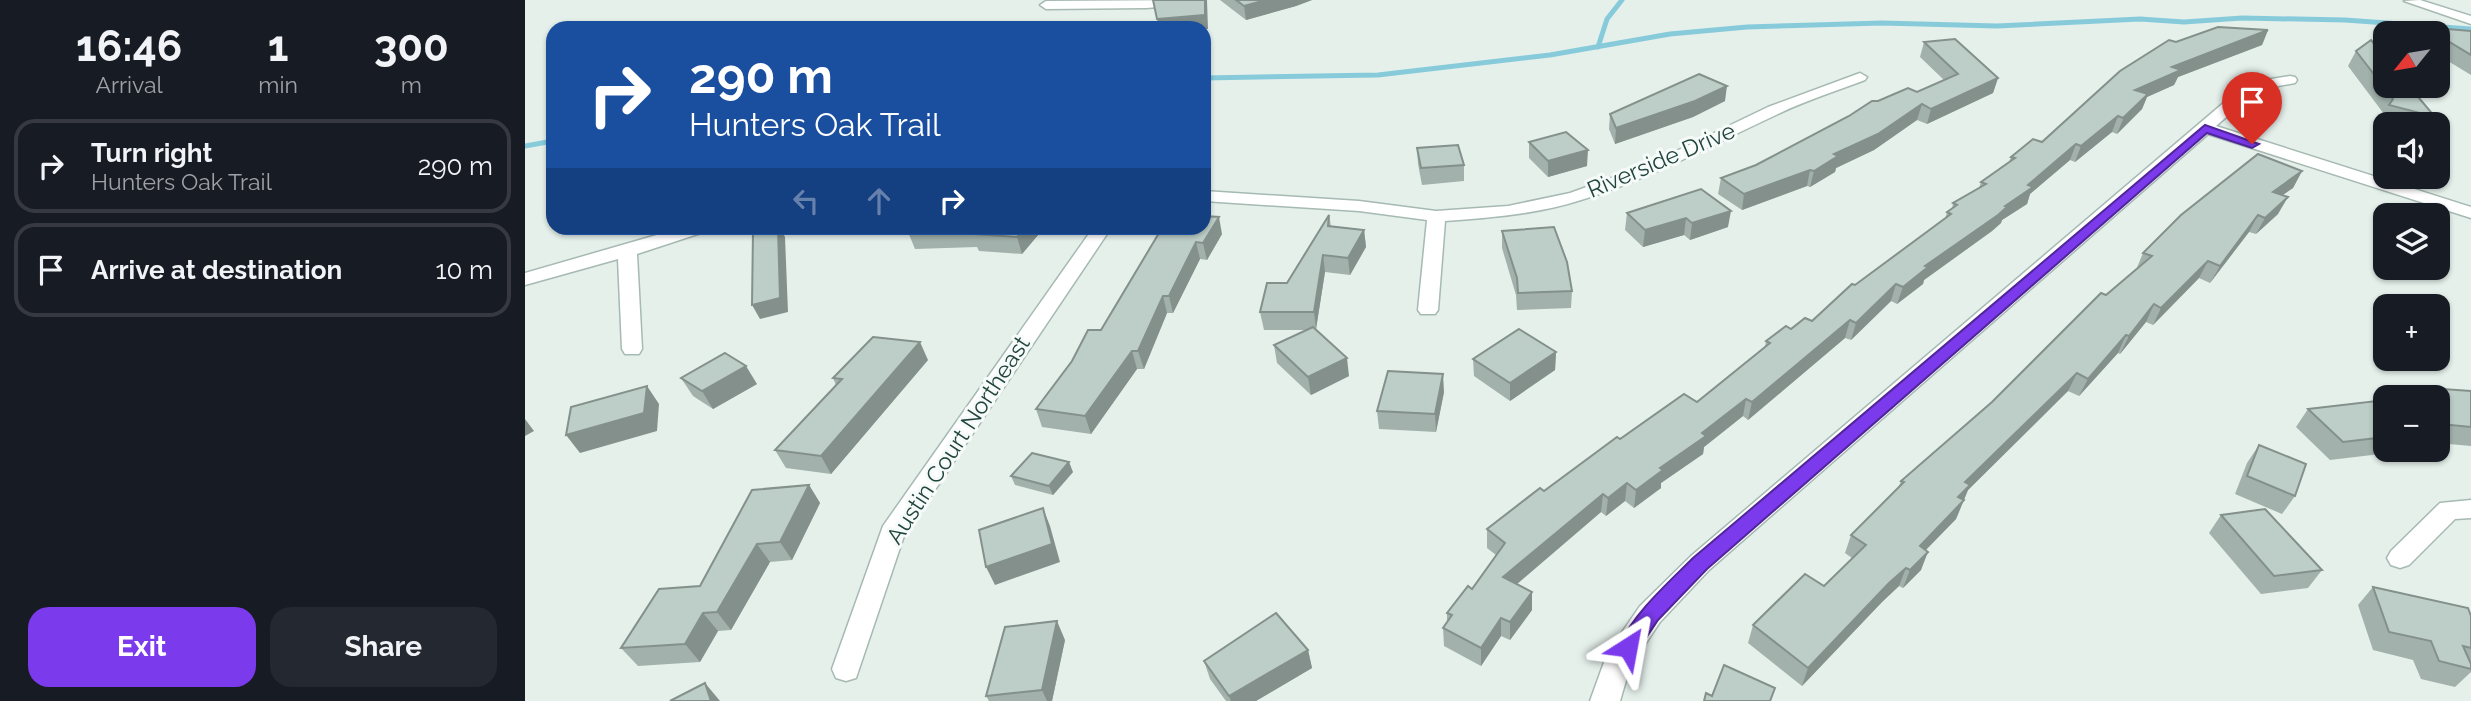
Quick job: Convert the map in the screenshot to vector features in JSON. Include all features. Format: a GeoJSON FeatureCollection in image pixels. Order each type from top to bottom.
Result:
{"type":"FeatureCollection","features":[{"type":"Feature","properties":{"kind":"street"},"geometry":{"type":"LineString","coordinates":[[1046,5],[1146,4],[1198,0]]}},
{"type":"Feature","properties":{"kind":"street"},"geometry":{"type":"LineString","coordinates":[[2410,1],[2471,20]]}},
{"type":"Feature","properties":{"kind":"street","name":"Riverside Drive"},"geometry":{"type":"LineString","coordinates":[[1211,196],[1359,206],[1436,216],[1508,211],[1574,197],[1670,161],[1773,110],[1860,77]]}},
{"type":"Feature","properties":{"kind":"street"},"geometry":{"type":"LineString","coordinates":[[1605,701],[1617,663],[1650,614],[1700,563],[2252,86],[2290,80]]}},
{"type":"Feature","properties":{"kind":"street"},"geometry":{"type":"LineString","coordinates":[[2205,128],[2471,213]]}},
{"type":"Feature","properties":{"kind":"street"},"geometry":{"type":"LineString","coordinates":[[1428,310],[1436,216]]}},
{"type":"Feature","properties":{"kind":"street"},"geometry":{"type":"LineString","coordinates":[[525,279],[676,235]]}},
{"type":"Feature","properties":{"kind":"street","name":"Austin Court Northeast"},"geometry":{"type":"LineString","coordinates":[[846,669],[892,533],[1097,235]]}},
{"type":"Feature","properties":{"kind":"street"},"geometry":{"type":"LineString","coordinates":[[627,251],[632,349]]}},
{"type":"Feature","properties":{"kind":"street"},"geometry":{"type":"LineString","coordinates":[[2400,558],[2449,510],[2471,509]]}},
{"type":"Feature","properties":{"kind":"building"},"geometry":{"type":"Polygon","coordinates":[[[1153,0],[1205,0],[1205,15],[1157,19],[1153,0]]]}},
{"type":"Feature","properties":{"kind":"building"},"geometry":{"type":"Polygon","coordinates":[[[1236,0],[1266,0],[1244,6],[1236,0]]]}},
{"type":"Feature","properties":{"kind":"building"},"geometry":{"type":"Polygon","coordinates":[[[2218,27],[2268,30],[2172,67],[2181,70],[2135,90],[2148,94],[2123,118],[2118,116],[2081,146],[2076,144],[2028,185],[2033,187],[2005,206],[2007,207],[1998,215],[1925,266],[1928,267],[1903,287],[1896,284],[1856,323],[1850,320],[1752,402],[1746,399],[1702,433],[1706,436],[1660,468],[1663,470],[1636,490],[1627,483],[1608,498],[1603,494],[1503,577],[1532,592],[1510,622],[1501,618],[1481,648],[1443,628],[1452,615],[1447,613],[1468,586],[1472,589],[1505,543],[1487,529],[1540,488],[1544,491],[1617,437],[1620,439],[1684,394],[1697,402],[1770,343],[1766,341],[1786,326],[1791,329],[1805,318],[1812,321],[1852,284],[1855,285],[1951,214],[1947,212],[1957,205],[1953,203],[1986,184],[1981,182],[2015,158],[2011,157],[2033,139],[2042,142],[2120,71],[2169,40],[2176,42],[2218,27]]]}},
{"type":"Feature","properties":{"kind":"building"},"geometry":{"type":"Polygon","coordinates":[[[2450,29],[2471,31],[2471,55],[2450,42],[2450,29]]]}},
{"type":"Feature","properties":{"kind":"building"},"geometry":{"type":"Polygon","coordinates":[[[1955,39],[1998,78],[1931,109],[1922,104],[1878,134],[1834,154],[1838,156],[1814,171],[1810,170],[1744,194],[1721,178],[1756,165],[1872,101],[1908,88],[1917,92],[1958,74],[1924,42],[1955,39]]]}},
{"type":"Feature","properties":{"kind":"building"},"geometry":{"type":"Polygon","coordinates":[[[2371,40],[2373,42],[2373,73],[2356,51],[2371,40]]]}},
{"type":"Feature","properties":{"kind":"building"},"geometry":{"type":"Polygon","coordinates":[[[1699,74],[1727,86],[1695,101],[1616,128],[1610,114],[1699,74]]]}},
{"type":"Feature","properties":{"kind":"building"},"geometry":{"type":"Polygon","coordinates":[[[2419,98],[2431,112],[2416,112],[2389,105],[2393,99],[2419,98]]]}},
{"type":"Feature","properties":{"kind":"building"},"geometry":{"type":"Polygon","coordinates":[[[1566,132],[1588,150],[1548,161],[1529,142],[1566,132]]]}},
{"type":"Feature","properties":{"kind":"building"},"geometry":{"type":"Polygon","coordinates":[[[1458,145],[1464,165],[1421,168],[1417,148],[1458,145]]]}},
{"type":"Feature","properties":{"kind":"building"},"geometry":{"type":"Polygon","coordinates":[[[2258,154],[2302,171],[2273,192],[2288,197],[2265,218],[2258,215],[2220,266],[2208,261],[2161,308],[2154,304],[2129,336],[2126,335],[2088,379],[2077,373],[1965,482],[1970,485],[1958,497],[1964,500],[1920,546],[1928,552],[1910,570],[1906,568],[1889,583],[1808,668],[1753,625],[1805,574],[1824,586],[1866,545],[1851,535],[1904,482],[1901,481],[1992,402],[2101,293],[2106,295],[2152,256],[2143,253],[2181,215],[2258,154]]]}},
{"type":"Feature","properties":{"kind":"building"},"geometry":{"type":"Polygon","coordinates":[[[1701,189],[1731,211],[1692,223],[1686,218],[1645,230],[1627,213],[1701,189]]]}},
{"type":"Feature","properties":{"kind":"building"},"geometry":{"type":"Polygon","coordinates":[[[1329,215],[1328,226],[1364,230],[1348,258],[1323,255],[1314,312],[1260,312],[1267,283],[1287,283],[1329,215]]]}},
{"type":"Feature","properties":{"kind":"building"},"geometry":{"type":"Polygon","coordinates":[[[1211,216],[1219,217],[1211,230],[1211,216]]]}},
{"type":"Feature","properties":{"kind":"building"},"geometry":{"type":"Polygon","coordinates":[[[1554,227],[1567,262],[1572,291],[1518,293],[1517,278],[1502,231],[1554,227]]]}},
{"type":"Feature","properties":{"kind":"building"},"geometry":{"type":"Polygon","coordinates":[[[753,235],[778,235],[780,298],[752,305],[753,235]]]}},
{"type":"Feature","properties":{"kind":"building"},"geometry":{"type":"Polygon","coordinates":[[[988,235],[1019,235],[1017,237],[988,235]]]}},
{"type":"Feature","properties":{"kind":"building"},"geometry":{"type":"Polygon","coordinates":[[[1158,235],[1208,235],[1203,243],[1196,242],[1169,296],[1163,296],[1138,351],[1132,351],[1085,416],[1036,409],[1072,361],[1088,330],[1101,330],[1158,235]]]}},
{"type":"Feature","properties":{"kind":"building"},"geometry":{"type":"Polygon","coordinates":[[[1313,327],[1347,358],[1308,377],[1274,345],[1313,327]]]}},
{"type":"Feature","properties":{"kind":"building"},"geometry":{"type":"Polygon","coordinates":[[[1519,329],[1556,352],[1510,383],[1473,359],[1519,329]]]}},
{"type":"Feature","properties":{"kind":"building"},"geometry":{"type":"Polygon","coordinates":[[[873,337],[920,342],[821,456],[775,450],[842,379],[833,378],[873,337]]]}},
{"type":"Feature","properties":{"kind":"building"},"geometry":{"type":"Polygon","coordinates":[[[725,353],[746,366],[702,391],[681,378],[725,353]]]}},
{"type":"Feature","properties":{"kind":"building"},"geometry":{"type":"Polygon","coordinates":[[[1388,371],[1443,374],[1435,414],[1377,411],[1388,371]]]}},
{"type":"Feature","properties":{"kind":"building"},"geometry":{"type":"Polygon","coordinates":[[[647,386],[644,413],[566,435],[571,407],[647,386]]]}},
{"type":"Feature","properties":{"kind":"building"},"geometry":{"type":"Polygon","coordinates":[[[2450,390],[2471,391],[2471,427],[2450,425],[2450,390]]]}},
{"type":"Feature","properties":{"kind":"building"},"geometry":{"type":"Polygon","coordinates":[[[2373,401],[2373,438],[2343,442],[2308,409],[2373,401]]]}},
{"type":"Feature","properties":{"kind":"building"},"geometry":{"type":"Polygon","coordinates":[[[2259,445],[2306,464],[2295,496],[2247,476],[2259,445]]]}},
{"type":"Feature","properties":{"kind":"building"},"geometry":{"type":"Polygon","coordinates":[[[1032,453],[1069,462],[1049,486],[1011,476],[1032,453]]]}},
{"type":"Feature","properties":{"kind":"building"},"geometry":{"type":"Polygon","coordinates":[[[809,485],[780,542],[757,544],[717,612],[703,613],[685,644],[621,648],[659,589],[700,586],[752,490],[809,485]]]}},
{"type":"Feature","properties":{"kind":"building"},"geometry":{"type":"Polygon","coordinates":[[[1043,508],[1052,544],[986,567],[979,530],[1043,508]]]}},
{"type":"Feature","properties":{"kind":"building"},"geometry":{"type":"Polygon","coordinates":[[[2265,509],[2322,570],[2274,576],[2221,515],[2265,509]]]}},
{"type":"Feature","properties":{"kind":"building"},"geometry":{"type":"Polygon","coordinates":[[[2373,587],[2468,608],[2471,616],[2471,648],[2463,646],[2471,669],[2439,661],[2431,641],[2389,632],[2373,587]]]}},
{"type":"Feature","properties":{"kind":"building"},"geometry":{"type":"Polygon","coordinates":[[[1276,613],[1308,650],[1229,696],[1204,661],[1276,613]]]}},
{"type":"Feature","properties":{"kind":"building"},"geometry":{"type":"Polygon","coordinates":[[[1057,621],[1042,690],[986,696],[1005,627],[1057,621]]]}},
{"type":"Feature","properties":{"kind":"building"},"geometry":{"type":"Polygon","coordinates":[[[1724,665],[1775,688],[1770,701],[1704,701],[1706,693],[1712,696],[1724,665]]]}},
{"type":"Feature","properties":{"kind":"building"},"geometry":{"type":"Polygon","coordinates":[[[705,683],[711,701],[670,701],[705,683]]]}},
{"type":"Feature","properties":{"kind":"waterway"},"geometry":{"type":"LineString","coordinates":[[1598,47],[1607,19],[1622,0]]}},
{"type":"Feature","properties":{"kind":"waterway"},"geometry":{"type":"LineString","coordinates":[[1598,47],[1670,34],[1747,27],[1882,23],[1997,26],[2140,19],[2184,22],[2242,18],[2345,20],[2471,29]]}},
{"type":"Feature","properties":{"kind":"waterway"},"geometry":{"type":"LineString","coordinates":[[1211,78],[1378,75],[1550,55],[1598,47]]}},
{"type":"Feature","properties":{"kind":"waterway"},"geometry":{"type":"LineString","coordinates":[[525,146],[546,142]]}},
{"type":"Feature","properties":{"kind":"route"},"geometry":{"type":"LineString","coordinates":[[1628,647],[1650,614],[1700,563],[2205,128],[2252,144]]}}]}
